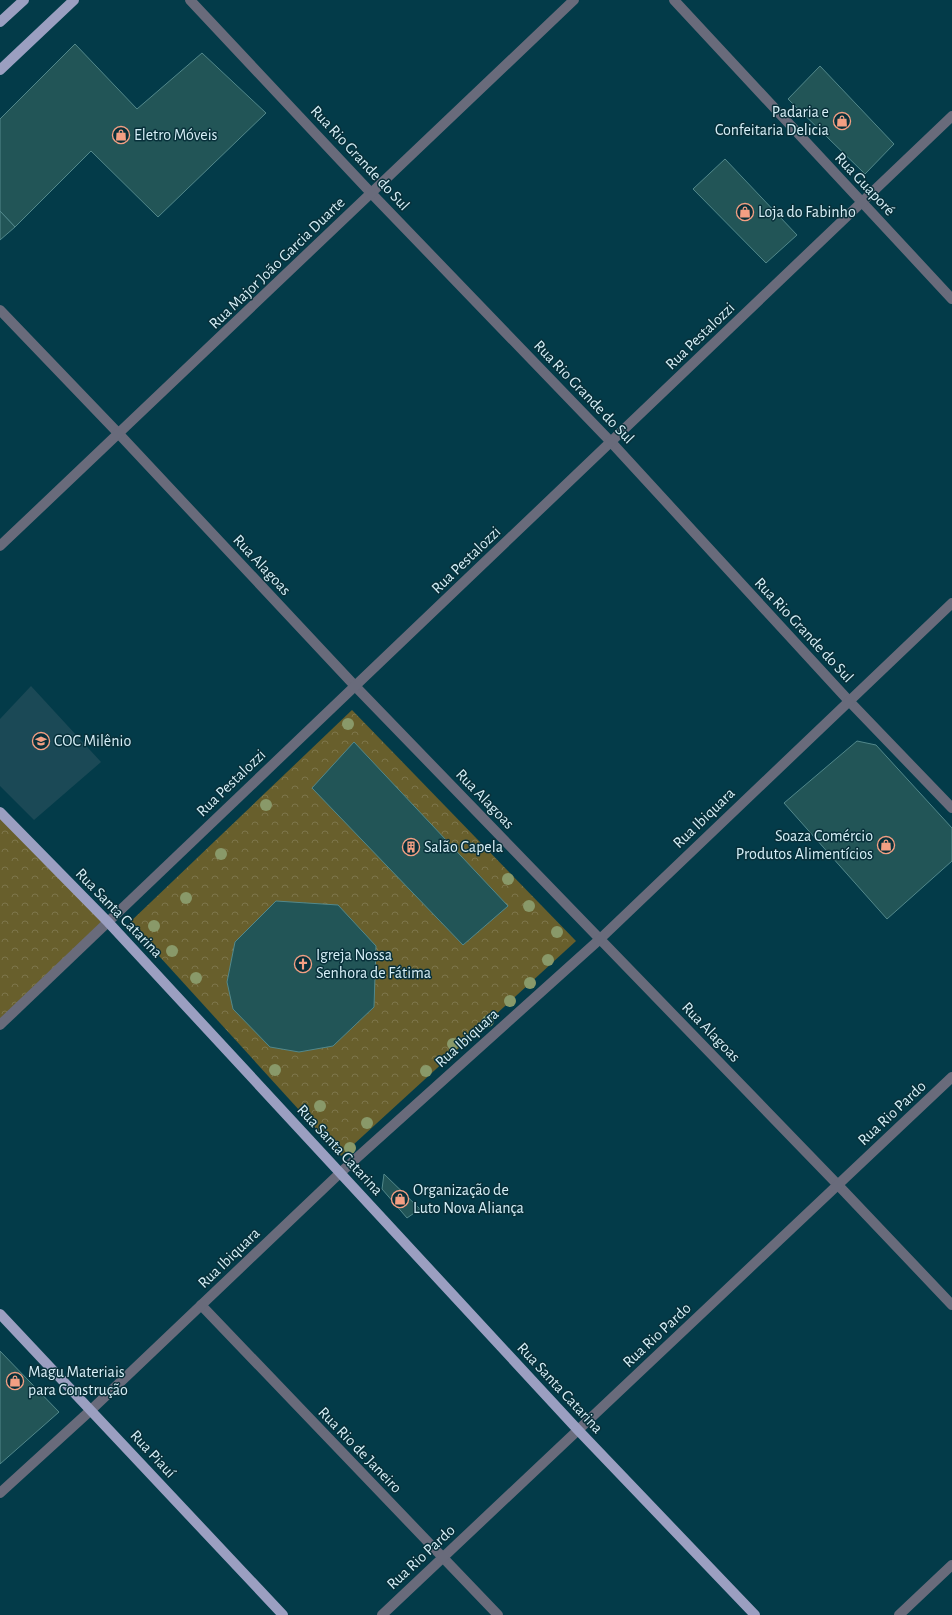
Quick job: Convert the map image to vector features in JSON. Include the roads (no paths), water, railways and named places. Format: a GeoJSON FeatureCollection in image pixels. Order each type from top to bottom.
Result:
{"type":"FeatureCollection","features":[{"type":"Feature","properties":{"kind":"main road"},"geometry":{"type":"LineString","coordinates":[[0,22],[24,0]]}},
{"type":"Feature","properties":{"kind":"main road"},"geometry":{"type":"LineString","coordinates":[[0,70],[74,0]]}},
{"type":"Feature","properties":{"kind":"main road","name":"Rua Santa Catarina"},"geometry":{"type":"LineString","coordinates":[[0,812],[108,922],[578,1430],[755,1615]]}},
{"type":"Feature","properties":{"kind":"main road","name":"Rua Piauí"},"geometry":{"type":"LineString","coordinates":[[0,1314],[283,1615]]}},
{"type":"Feature","properties":{"kind":"street","name":"Rua Rio Grande do Sul"},"geometry":{"type":"LineString","coordinates":[[190,0],[372,194],[611,442],[849,701],[952,808]]}},
{"type":"Feature","properties":{"kind":"street","name":"Rua Major João Garcia Duarte"},"geometry":{"type":"LineString","coordinates":[[0,546],[372,194],[574,0]]}},
{"type":"Feature","properties":{"kind":"street","name":"Rua Guaporé"},"geometry":{"type":"LineString","coordinates":[[674,0],[952,299]]}},
{"type":"Feature","properties":{"kind":"street","name":"Rua Pestalozzi"},"geometry":{"type":"LineString","coordinates":[[0,1025],[952,116]]}},
{"type":"Feature","properties":{"kind":"street","name":"Rua Alagoas"},"geometry":{"type":"LineString","coordinates":[[0,310],[119,434],[355,686],[838,1185],[952,1305]]}},
{"type":"Feature","properties":{"kind":"street","name":"Rua Ibiquara"},"geometry":{"type":"LineString","coordinates":[[0,1493],[90,1410],[340,1173],[600,939],[952,603]]}},
{"type":"Feature","properties":{"kind":"street","name":"Rua Rio Pardo"},"geometry":{"type":"LineString","coordinates":[[382,1615],[952,1077]]}},
{"type":"Feature","properties":{"kind":"street","name":"Rua Rio de Janeiro"},"geometry":{"type":"LineString","coordinates":[[201,1305],[498,1615]]}},
{"type":"Feature","properties":{"kind":"street"},"geometry":{"type":"LineString","coordinates":[[899,1615],[952,1565]]}},
{"type":"Feature","properties":{"kind":"place","name":"Padaria e Confeitaria Delicia"},"geometry":{"type":"Point","coordinates":[842,121]}},
{"type":"Feature","properties":{"kind":"place","name":"Eletro Móveis"},"geometry":{"type":"Point","coordinates":[121,135]}},
{"type":"Feature","properties":{"kind":"place","name":"Loja do Fabinho"},"geometry":{"type":"Point","coordinates":[745,212]}},
{"type":"Feature","properties":{"kind":"place","name":"COC Milênio"},"geometry":{"type":"Point","coordinates":[41,741]}},
{"type":"Feature","properties":{"kind":"place","name":"Soaza Comércio Produtos Alimentícios"},"geometry":{"type":"Point","coordinates":[886,845]}},
{"type":"Feature","properties":{"kind":"place","name":"Salão Capela"},"geometry":{"type":"Point","coordinates":[411,847]}},
{"type":"Feature","properties":{"kind":"place","name":"Igreja Nossa Senhora de Fátima"},"geometry":{"type":"Point","coordinates":[303,964]}},
{"type":"Feature","properties":{"kind":"place","name":"Organização de Luto Nova Aliança"},"geometry":{"type":"Point","coordinates":[400,1199]}},
{"type":"Feature","properties":{"kind":"place","name":"Magu Materiais para Construção"},"geometry":{"type":"Point","coordinates":[15,1381]}}]}
